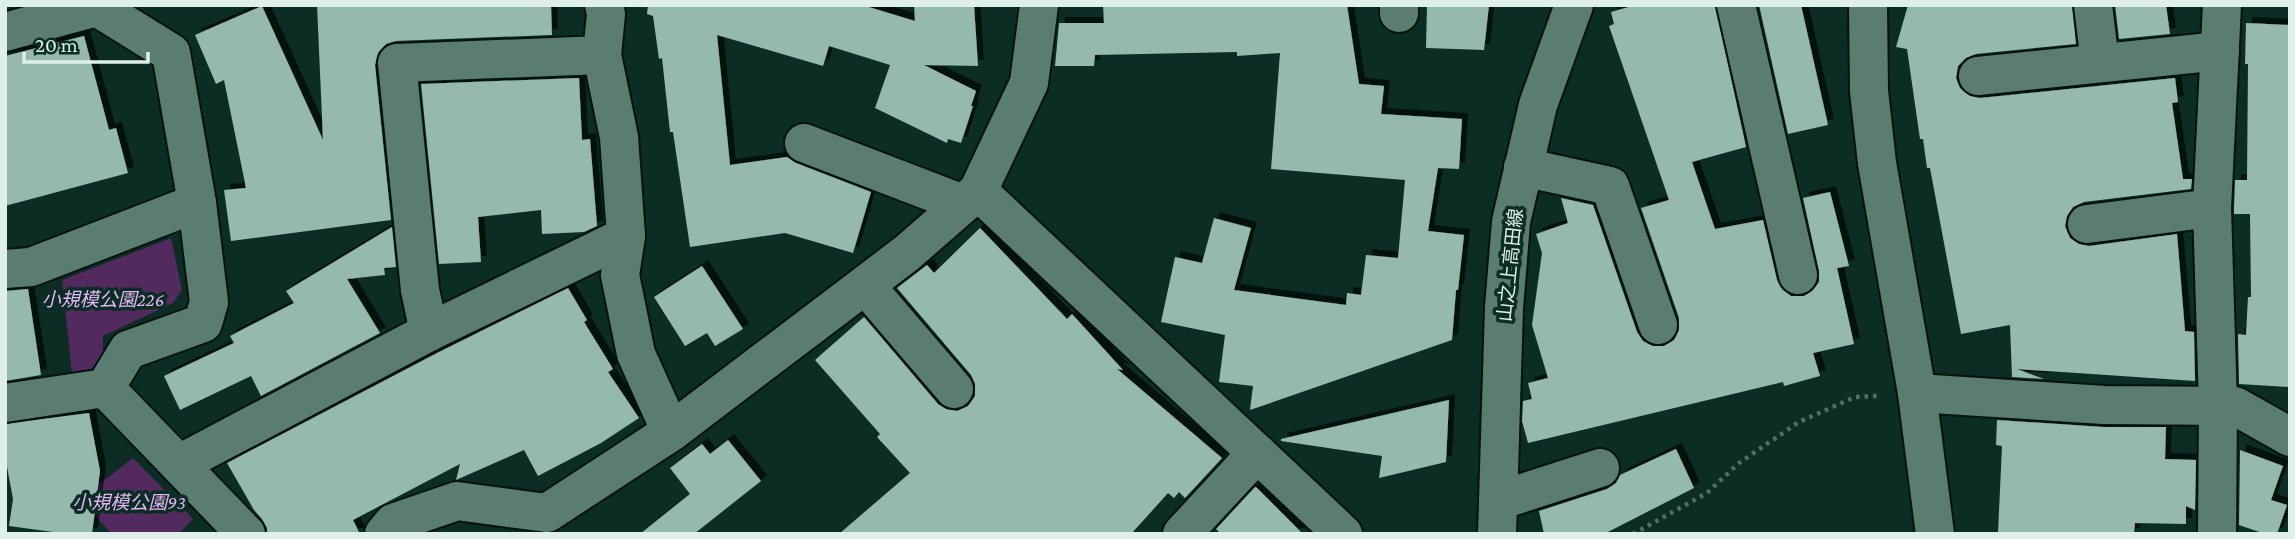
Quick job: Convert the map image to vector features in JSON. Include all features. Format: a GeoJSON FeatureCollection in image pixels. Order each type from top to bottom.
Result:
{"type":"FeatureCollection","features":[{"type":"Feature","properties":{"kind":"street"},"geometry":{"type":"LineString","coordinates":[[604,5],[606,14],[602,55],[619,137],[626,236],[620,275],[636,354],[671,432]]}},
{"type":"Feature","properties":{"kind":"street"},"geometry":{"type":"LineString","coordinates":[[384,534],[393,523],[457,501],[554,524],[907,253],[970,197],[1029,83],[1039,5]]}},
{"type":"Feature","properties":{"kind":"street","name":"山之上高田線"},"geometry":{"type":"LineString","coordinates":[[1497,517],[1505,296],[1511,222],[1538,105],[1574,5]]}},
{"type":"Feature","properties":{"kind":"street"},"geometry":{"type":"LineString","coordinates":[[1735,5],[1798,275]]}},
{"type":"Feature","properties":{"kind":"street"},"geometry":{"type":"LineString","coordinates":[[1868,5],[1869,91],[1877,163],[1917,393],[1935,534]]}},
{"type":"Feature","properties":{"kind":"street"},"geometry":{"type":"LineString","coordinates":[[2093,5],[2100,63]]}},
{"type":"Feature","properties":{"kind":"street"},"geometry":{"type":"LineString","coordinates":[[2217,534],[2218,405],[2212,208],[2222,5]]}},
{"type":"Feature","properties":{"kind":"street"},"geometry":{"type":"LineString","coordinates":[[5,32],[97,7],[171,52],[197,203],[209,302],[203,323],[128,351],[105,388],[5,403]]}},
{"type":"Feature","properties":{"kind":"street"},"geometry":{"type":"LineString","coordinates":[[1978,76],[2220,51]]}},
{"type":"Feature","properties":{"kind":"street"},"geometry":{"type":"LineString","coordinates":[[429,332],[419,290],[397,63],[602,55]]}},
{"type":"Feature","properties":{"kind":"street"},"geometry":{"type":"LineString","coordinates":[[804,143],[970,197],[1257,453],[1342,534]]}},
{"type":"Feature","properties":{"kind":"street"},"geometry":{"type":"LineString","coordinates":[[1523,167],[1610,186],[1658,325]]}},
{"type":"Feature","properties":{"kind":"street"},"geometry":{"type":"LineString","coordinates":[[5,269],[31,267],[197,203]]}},
{"type":"Feature","properties":{"kind":"street"},"geometry":{"type":"LineString","coordinates":[[2087,224],[2212,208]]}},
{"type":"Feature","properties":{"kind":"street"},"geometry":{"type":"LineString","coordinates":[[179,464],[429,332],[626,236]]}},
{"type":"Feature","properties":{"kind":"street"},"geometry":{"type":"LineString","coordinates":[[865,285],[954,389]]}},
{"type":"Feature","properties":{"kind":"street"},"geometry":{"type":"LineString","coordinates":[[105,388],[246,534]]}},
{"type":"Feature","properties":{"kind":"street"},"geometry":{"type":"LineString","coordinates":[[1917,393],[2104,405],[2235,406],[2290,437]]}},
{"type":"Feature","properties":{"kind":"street"},"geometry":{"type":"LineString","coordinates":[[1182,534],[1257,453]]}},
{"type":"Feature","properties":{"kind":"street"},"geometry":{"type":"LineString","coordinates":[[1497,517],[1600,468]]}},
{"type":"Feature","properties":{"kind":"path"},"geometry":{"type":"LineString","coordinates":[[1633,534],[1707,493],[1739,463],[1799,422],[1855,397],[1917,393]]}},
{"type":"Feature","properties":{"kind":"green space","name":"小規模公園226"},"geometry":{"type":"Polygon","coordinates":[[[171,238],[182,290],[173,303],[103,336],[103,369],[72,373],[62,280],[171,238]]]}},
{"type":"Feature","properties":{"kind":"green space","name":"小規模公園93"},"geometry":{"type":"Polygon","coordinates":[[[133,458],[193,519],[178,534],[111,534],[81,498],[133,458]]]}},
{"type":"Feature","properties":{"kind":"building"},"geometry":{"type":"Polygon","coordinates":[[[317,5],[551,5],[552,35],[396,41],[386,44],[378,53],[375,65],[391,220],[231,241],[224,190],[246,188],[224,80],[216,84],[195,35],[262,6],[323,140],[317,5]]]}},
{"type":"Feature","properties":{"kind":"building"},"geometry":{"type":"Polygon","coordinates":[[[648,5],[862,5],[915,21],[914,5],[974,5],[978,66],[924,65],[976,91],[961,143],[948,139],[947,143],[875,108],[890,65],[829,46],[823,66],[717,35],[730,165],[787,157],[871,192],[853,253],[785,233],[690,247],[673,132],[670,132],[662,58],[659,59],[653,16],[647,14],[648,5]]]}},
{"type":"Feature","properties":{"kind":"building"},"geometry":{"type":"Polygon","coordinates":[[[1103,5],[1347,5],[1359,84],[1384,86],[1381,114],[1462,119],[1459,169],[1438,168],[1428,231],[1464,235],[1452,340],[1250,410],[1253,386],[1219,382],[1225,335],[1161,322],[1175,257],[1202,263],[1214,218],[1251,228],[1234,290],[1346,305],[1347,293],[1361,295],[1366,255],[1398,258],[1405,180],[1271,169],[1280,53],[1237,56],[1237,52],[1095,55],[1094,66],[1055,66],[1059,23],[1104,23],[1103,5]]]}},
{"type":"Feature","properties":{"kind":"building"},"geometry":{"type":"Polygon","coordinates":[[[1427,5],[1489,5],[1484,50],[1426,48],[1427,5]]]}},
{"type":"Feature","properties":{"kind":"building"},"geometry":{"type":"Polygon","coordinates":[[[1636,5],[1715,5],[1746,147],[1692,162],[1715,229],[1763,220],[1777,280],[1782,289],[1791,296],[1804,296],[1819,282],[1819,271],[1803,198],[1830,192],[1849,266],[1837,268],[1854,344],[1813,353],[1820,376],[1784,386],[1783,382],[1528,443],[1522,421],[1523,401],[1532,399],[1528,383],[1548,378],[1532,325],[1542,253],[1536,234],[1568,223],[1561,198],[1593,205],[1637,332],[1643,341],[1653,346],[1664,346],[1674,340],[1679,330],[1679,318],[1641,208],[1669,200],[1609,26],[1614,24],[1611,12],[1636,5]]]}},
{"type":"Feature","properties":{"kind":"building"},"geometry":{"type":"Polygon","coordinates":[[[1759,5],[1801,5],[1828,125],[1788,134],[1759,5]]]}},
{"type":"Feature","properties":{"kind":"building"},"geometry":{"type":"Polygon","coordinates":[[[1908,5],[2072,5],[2076,44],[1976,54],[1966,58],[1958,66],[1956,78],[1960,88],[1970,96],[1980,98],[2175,78],[2178,102],[2172,103],[2183,179],[2192,179],[2191,189],[2084,202],[2073,207],[2065,226],[2070,238],[2089,246],[2177,234],[2185,331],[2194,332],[2195,381],[2017,369],[2044,379],[2012,377],[2010,325],[1961,334],[1930,168],[1927,168],[1923,139],[1920,139],[1907,49],[1896,47],[1908,5]]]}},
{"type":"Feature","properties":{"kind":"building"},"geometry":{"type":"Polygon","coordinates":[[[2115,5],[2166,5],[2170,34],[2119,39],[2115,5]]]}},
{"type":"Feature","properties":{"kind":"building"},"geometry":{"type":"Polygon","coordinates":[[[2246,23],[2290,25],[2290,387],[2239,384],[2238,334],[2246,335],[2248,297],[2251,297],[2250,214],[2234,214],[2235,180],[2247,180],[2246,23]]]}},
{"type":"Feature","properties":{"kind":"building"},"geometry":{"type":"Polygon","coordinates":[[[84,36],[109,130],[116,128],[128,173],[5,206],[5,56],[84,36]]]}},
{"type":"Feature","properties":{"kind":"building"},"geometry":{"type":"Polygon","coordinates":[[[579,78],[582,140],[590,139],[597,226],[584,232],[542,234],[541,210],[478,217],[481,262],[439,264],[421,84],[579,78]]]}},
{"type":"Feature","properties":{"kind":"building"},"geometry":{"type":"Polygon","coordinates":[[[392,227],[396,267],[384,268],[385,275],[347,279],[380,333],[261,396],[251,376],[180,410],[164,376],[234,343],[230,336],[294,303],[286,291],[392,227]]]}},
{"type":"Feature","properties":{"kind":"building"},"geometry":{"type":"Polygon","coordinates":[[[980,228],[1067,319],[1072,314],[1123,370],[1117,369],[1222,458],[1185,498],[1179,492],[1174,498],[1168,493],[1131,534],[839,534],[910,473],[877,437],[880,434],[815,360],[864,317],[938,404],[957,411],[968,406],[975,396],[975,384],[971,375],[897,288],[927,265],[934,273],[980,228]]]}},
{"type":"Feature","properties":{"kind":"building"},"geometry":{"type":"Polygon","coordinates":[[[702,266],[743,329],[715,346],[707,333],[685,346],[654,297],[702,266]]]}},
{"type":"Feature","properties":{"kind":"building"},"geometry":{"type":"Polygon","coordinates":[[[568,288],[587,320],[584,322],[613,369],[608,372],[639,418],[601,443],[538,476],[524,450],[456,480],[460,464],[353,520],[360,534],[267,534],[262,519],[227,463],[568,288]]]}},
{"type":"Feature","properties":{"kind":"building"},"geometry":{"type":"Polygon","coordinates":[[[28,289],[41,375],[5,381],[5,291],[28,289]]]}},
{"type":"Feature","properties":{"kind":"building"},"geometry":{"type":"Polygon","coordinates":[[[1449,400],[1446,462],[1379,478],[1382,456],[1281,441],[1281,439],[1449,400]]]}},
{"type":"Feature","properties":{"kind":"building"},"geometry":{"type":"Polygon","coordinates":[[[89,413],[100,471],[92,534],[68,534],[9,526],[13,499],[5,456],[5,424],[89,413]]]}},
{"type":"Feature","properties":{"kind":"building"},"geometry":{"type":"Polygon","coordinates":[[[1997,420],[2103,427],[2166,427],[2165,459],[2196,460],[2195,510],[2186,506],[2186,524],[2135,523],[2134,534],[1998,533],[2002,446],[1996,445],[1997,420]]]}},
{"type":"Feature","properties":{"kind":"building"},"geometry":{"type":"Polygon","coordinates":[[[728,440],[761,481],[694,534],[640,534],[690,494],[670,468],[702,444],[710,454],[728,440]]]}},
{"type":"Feature","properties":{"kind":"building"},"geometry":{"type":"Polygon","coordinates":[[[1676,449],[1694,488],[1604,534],[1544,534],[1539,511],[1607,489],[1616,483],[1620,475],[1676,449]]]}},
{"type":"Feature","properties":{"kind":"building"},"geometry":{"type":"Polygon","coordinates":[[[2240,450],[2283,466],[2271,500],[2287,505],[2277,534],[2265,534],[2239,525],[2240,450]]]}},
{"type":"Feature","properties":{"kind":"building"},"geometry":{"type":"Polygon","coordinates":[[[1255,487],[1303,534],[1221,534],[1216,529],[1255,487]]]}}]}
